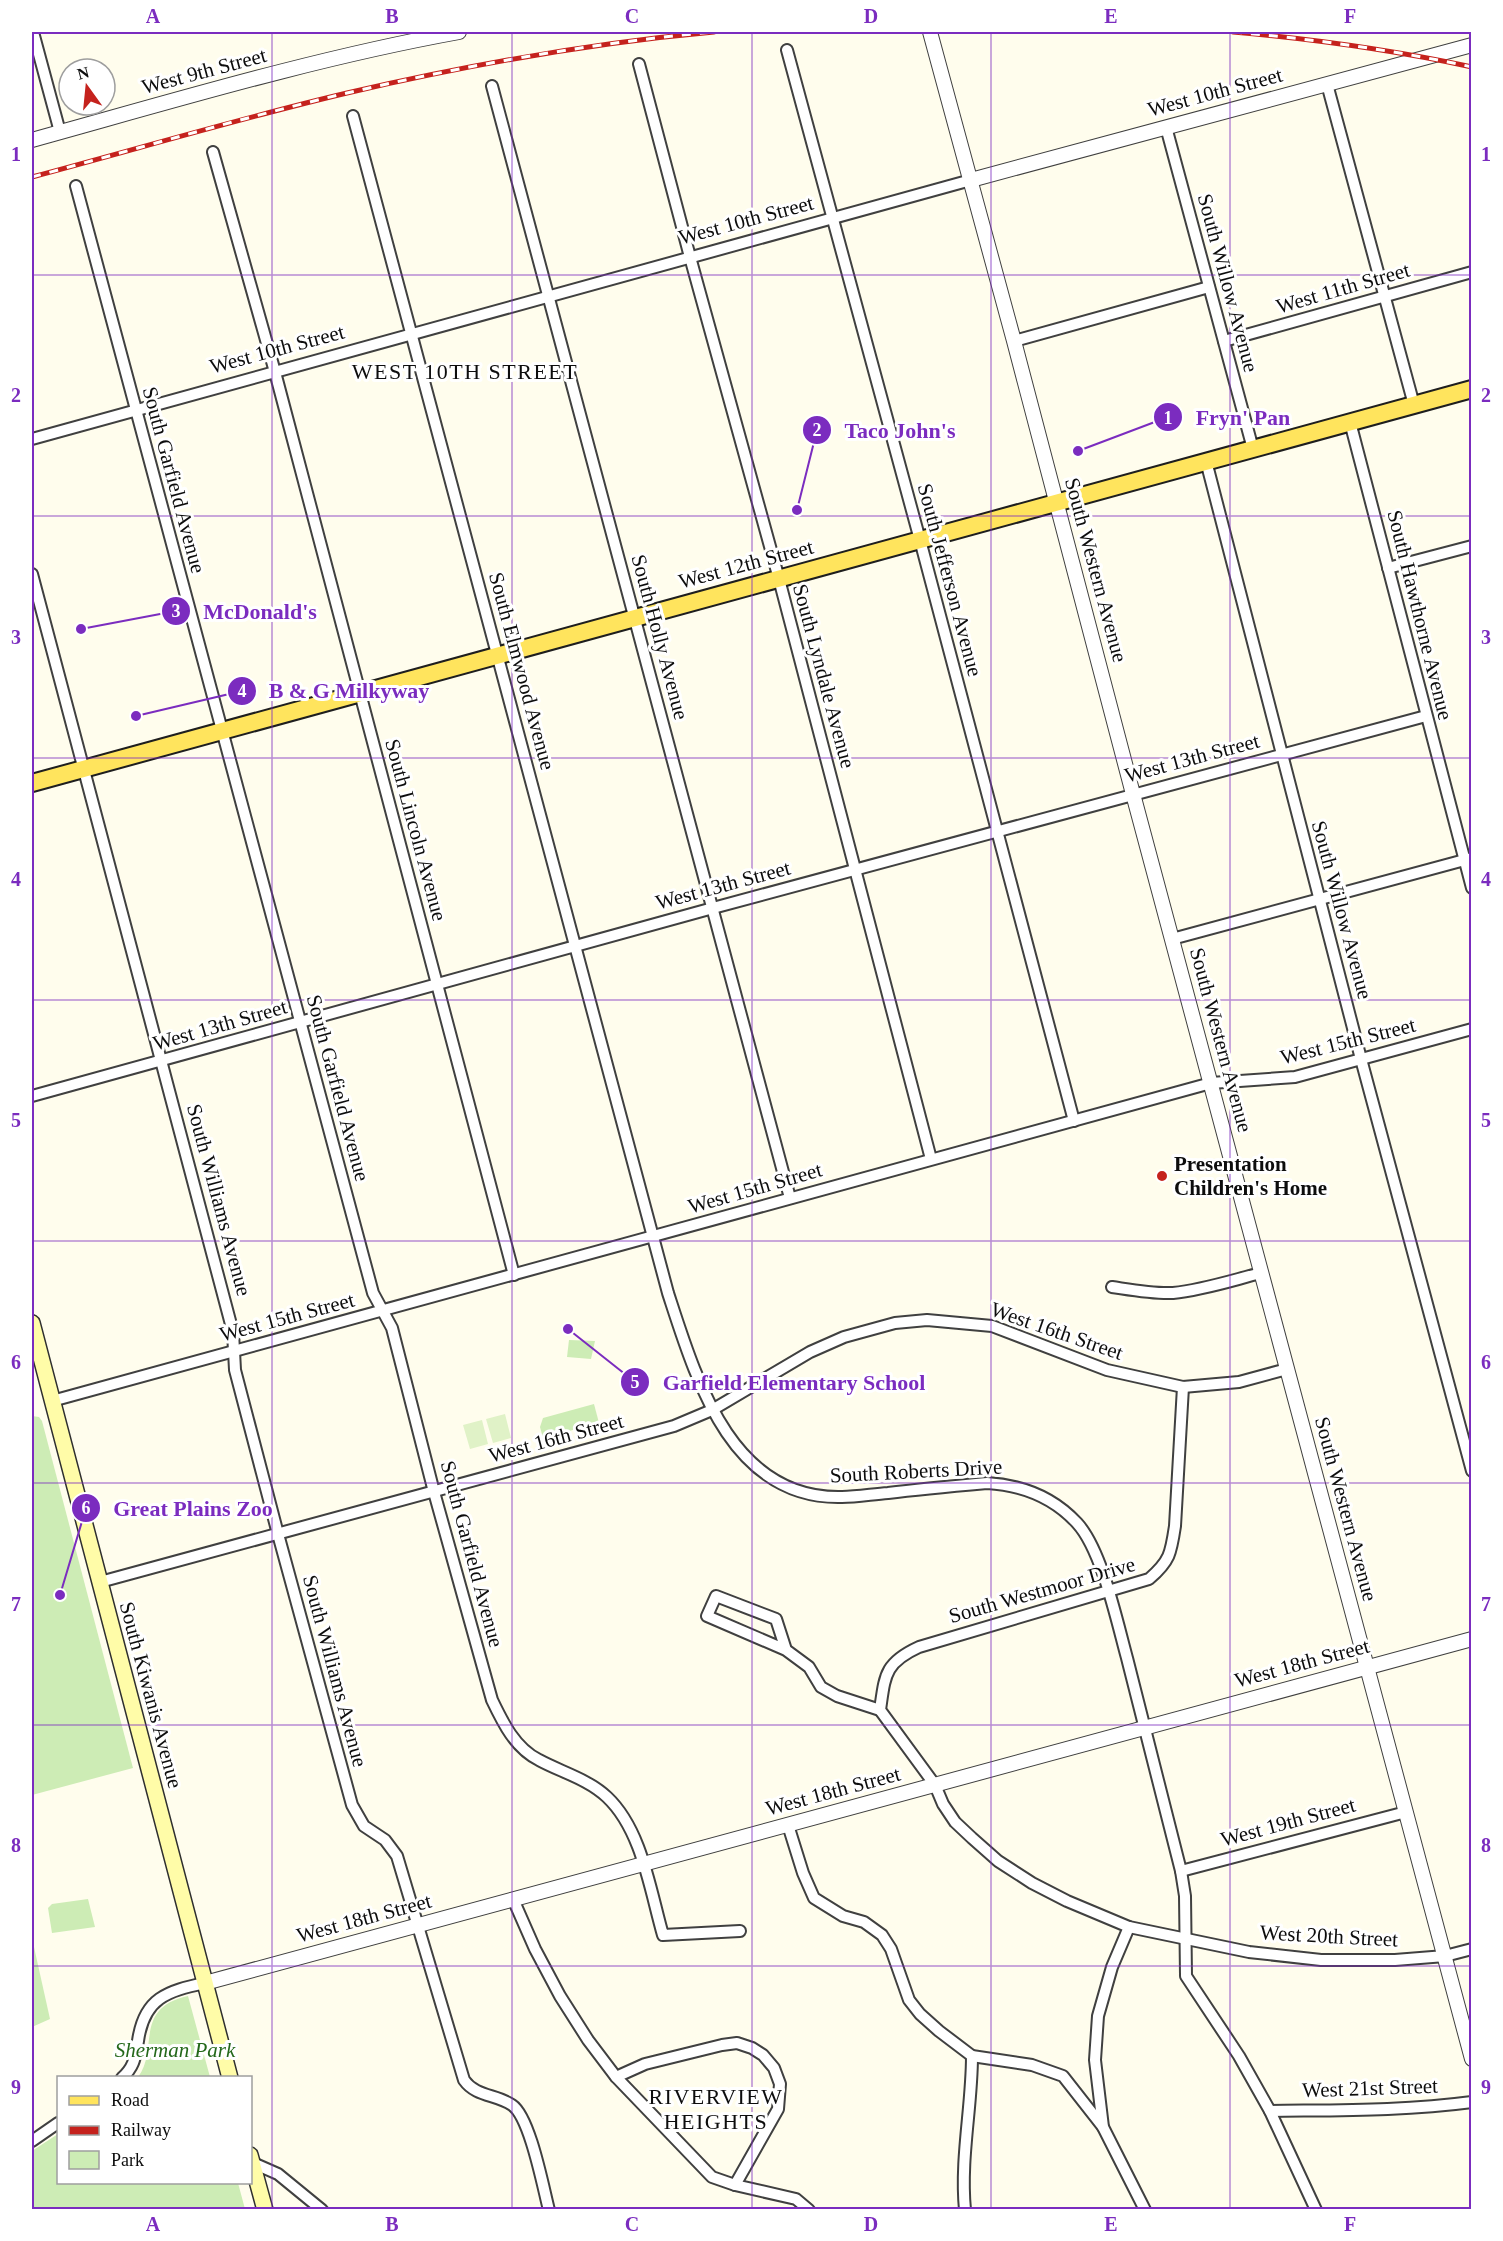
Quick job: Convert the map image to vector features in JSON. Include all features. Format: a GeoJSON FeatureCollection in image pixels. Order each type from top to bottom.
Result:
{"type":"FeatureCollection","features":[{"type":"Feature","properties":{"kind":"main road","name":"West 12th Street"},"geometry":{"type":"LineString","coordinates":[[32,783],[1472,389]]}},
{"type":"Feature","properties":{"kind":"main road","name":"South Kiwanis Avenue"},"geometry":{"type":"LineString","coordinates":[[32,1323],[229,2076]]}},
{"type":"Feature","properties":{"kind":"main road"},"geometry":{"type":"LineString","coordinates":[[252,2159],[265,2210]]}},
{"type":"Feature","properties":{"kind":"street"},"geometry":{"type":"LineString","coordinates":[[33,32],[60,132]]}},
{"type":"Feature","properties":{"kind":"street","name":"West 9th Street"},"geometry":{"type":"LineString","coordinates":[[32,140],[294,68],[367,50],[459,32]]}},
{"type":"Feature","properties":{"kind":"street","name":"South Western Avenue"},"geometry":{"type":"LineString","coordinates":[[930,32],[1472,2059]]}},
{"type":"Feature","properties":{"kind":"street","name":"West 10th Street"},"geometry":{"type":"LineString","coordinates":[[32,439],[832,218],[1472,45]]}},
{"type":"Feature","properties":{"kind":"street","name":"South Jefferson Avenue"},"geometry":{"type":"LineString","coordinates":[[787,50],[1074,1120]]}},
{"type":"Feature","properties":{"kind":"street","name":"South Lyndale Avenue"},"geometry":{"type":"LineString","coordinates":[[639,64],[932,1159]]}},
{"type":"Feature","properties":{"kind":"street"},"geometry":{"type":"LineString","coordinates":[[1327,84],[1414,405]]}},
{"type":"Feature","properties":{"kind":"street","name":"South Holly Avenue"},"geometry":{"type":"LineString","coordinates":[[492,86],[790,1198]]}},
{"type":"Feature","properties":{"kind":"street","name":"South Elmwood Avenue"},"geometry":{"type":"LineString","coordinates":[[353,116],[653,1236]]}},
{"type":"Feature","properties":{"kind":"street","name":"South Willow Avenue"},"geometry":{"type":"LineString","coordinates":[[1166,128],[1253,449]]}},
{"type":"Feature","properties":{"kind":"street","name":"South Lincoln Avenue"},"geometry":{"type":"LineString","coordinates":[[213,152],[275,372],[514,1275]]}},
{"type":"Feature","properties":{"kind":"street","name":"South Garfield Avenue"},"geometry":{"type":"LineString","coordinates":[[76,186],[374,1293],[392,1328],[434,1492],[492,1700],[508,1731],[531,1755],[588,1783],[608,1797],[629,1822],[663,1935],[740,1930]]}},
{"type":"Feature","properties":{"kind":"street","name":"West 11th Street"},"geometry":{"type":"LineString","coordinates":[[1224,341],[1472,272]]}},
{"type":"Feature","properties":{"kind":"street"},"geometry":{"type":"LineString","coordinates":[[1014,341],[1209,287]]}},
{"type":"Feature","properties":{"kind":"street","name":"South Hawthorne Avenue"},"geometry":{"type":"LineString","coordinates":[[1350,422],[1426,716],[1468,859],[1472,888]]}},
{"type":"Feature","properties":{"kind":"street","name":"South Willow Avenue"},"geometry":{"type":"LineString","coordinates":[[1206,461],[1361,1059],[1472,1471]]}},
{"type":"Feature","properties":{"kind":"street"},"geometry":{"type":"LineString","coordinates":[[1388,568],[1472,546]]}},
{"type":"Feature","properties":{"kind":"street","name":"South Williams Avenue"},"geometry":{"type":"LineString","coordinates":[[32,574],[231,1320],[235,1370],[352,1805],[364,1826],[385,1840],[397,1856],[418,1924]]}},
{"type":"Feature","properties":{"kind":"street","name":"West 13th Street"},"geometry":{"type":"LineString","coordinates":[[32,1096],[713,908],[1426,716]]}},
{"type":"Feature","properties":{"kind":"street"},"geometry":{"type":"LineString","coordinates":[[1172,939],[1468,859]]}},
{"type":"Feature","properties":{"kind":"street","name":"West 15th Street"},"geometry":{"type":"LineString","coordinates":[[52,1401],[1210,1083],[1295,1077],[1472,1029]]}},
{"type":"Feature","properties":{"kind":"street","name":"South Roberts Drive"},"geometry":{"type":"LineString","coordinates":[[653,1236],[687,1351],[712,1410],[745,1458],[782,1485],[812,1494],[842,1497],[987,1483],[1006,1484],[1032,1492],[1078,1523],[1088,1538],[1109,1592],[1145,1727]]}},
{"type":"Feature","properties":{"kind":"street"},"geometry":{"type":"LineString","coordinates":[[1112,1287],[1172,1293],[1195,1290],[1262,1273]]}},
{"type":"Feature","properties":{"kind":"street","name":"West 16th Street"},"geometry":{"type":"LineString","coordinates":[[100,1582],[674,1426],[712,1410],[810,1352],[844,1337],[895,1323],[927,1320],[992,1326],[1107,1370],[1183,1387],[1239,1382],[1287,1369]]}},
{"type":"Feature","properties":{"kind":"street","name":"South Westmoor Drive"},"geometry":{"type":"LineString","coordinates":[[880,1710],[884,1679],[894,1663],[904,1653],[1149,1579],[1164,1566],[1172,1545],[1183,1387]]}},
{"type":"Feature","properties":{"kind":"street"},"geometry":{"type":"LineString","coordinates":[[786,1650],[776,1619],[716,1596],[707,1616],[786,1650],[808,1667],[821,1687],[837,1696],[880,1710],[935,1785],[943,1804],[955,1822],[998,1861],[1058,1897],[1129,1928],[1185,1940]]}},
{"type":"Feature","properties":{"kind":"street","name":"West 18th Street"},"geometry":{"type":"LineString","coordinates":[[205,1983],[1472,1639]]}},
{"type":"Feature","properties":{"kind":"street"},"geometry":{"type":"LineString","coordinates":[[1145,1727],[1181,1871],[1185,1896],[1186,1976],[1239,2056],[1270,2110],[1316,2210]]}},
{"type":"Feature","properties":{"kind":"street","name":"West 19th Street"},"geometry":{"type":"LineString","coordinates":[[1181,1871],[1406,1812]]}},
{"type":"Feature","properties":{"kind":"street"},"geometry":{"type":"LineString","coordinates":[[788,1825],[802,1873],[814,1898],[843,1916],[864,1922],[882,1935],[891,1949],[909,2000],[939,2031],[972,2056],[1032,2065],[1063,2076],[1103,2127],[1145,2210]]}},
{"type":"Feature","properties":{"kind":"street"},"geometry":{"type":"LineString","coordinates":[[513,1899],[535,1949],[560,1996],[588,2040],[616,2077],[712,2177],[735,2185],[796,2199],[809,2210]]}},
{"type":"Feature","properties":{"kind":"street"},"geometry":{"type":"LineString","coordinates":[[418,1924],[464,2080],[473,2090],[512,2104],[520,2114],[533,2149],[549,2210]]}},
{"type":"Feature","properties":{"kind":"street"},"geometry":{"type":"LineString","coordinates":[[1103,2127],[1095,2060],[1097,2024],[1112,1967],[1129,1928]]}},
{"type":"Feature","properties":{"kind":"street","name":"West 20th Street"},"geometry":{"type":"LineString","coordinates":[[1185,1940],[1249,1952],[1322,1960],[1395,1960],[1445,1956],[1472,1949]]}},
{"type":"Feature","properties":{"kind":"street"},"geometry":{"type":"LineString","coordinates":[[124,2076],[134,2066],[138,2039],[147,2010],[157,1999],[168,1992],[205,1983]]}},
{"type":"Feature","properties":{"kind":"street"},"geometry":{"type":"LineString","coordinates":[[616,2077],[645,2064],[722,2045],[737,2043],[763,2055],[774,2068],[780,2084],[778,2109],[735,2185]]}},
{"type":"Feature","properties":{"kind":"street"},"geometry":{"type":"LineString","coordinates":[[965,2210],[964,2165],[972,2090],[972,2056]]}},
{"type":"Feature","properties":{"kind":"street","name":"West 21st Street"},"geometry":{"type":"LineString","coordinates":[[1270,2110],[1377,2110],[1472,2102]]}},
{"type":"Feature","properties":{"kind":"street"},"geometry":{"type":"LineString","coordinates":[[32,2141],[57,2124]]}},
{"type":"Feature","properties":{"kind":"street"},"geometry":{"type":"LineString","coordinates":[[252,2159],[278,2174],[322,2210]]}},
{"type":"Feature","properties":{"kind":"green space"},"geometry":{"type":"Polygon","coordinates":[[[569,1340],[595,1341],[591,1359],[567,1357],[569,1340]]]}},
{"type":"Feature","properties":{"kind":"green space"},"geometry":{"type":"Polygon","coordinates":[[[594,1404],[599,1423],[543,1438],[540,1427],[543,1418],[594,1404]]]}},
{"type":"Feature","properties":{"kind":"green space"},"geometry":{"type":"Polygon","coordinates":[[[505,1414],[511,1438],[493,1443],[486,1419],[505,1414]]]}},
{"type":"Feature","properties":{"kind":"green space"},"geometry":{"type":"Polygon","coordinates":[[[32,1416],[39,1417],[42,1421],[133,1768],[32,1795],[32,1416]]]}},
{"type":"Feature","properties":{"kind":"green space"},"geometry":{"type":"Polygon","coordinates":[[[482,1420],[488,1444],[470,1449],[463,1425],[482,1420]]]}},
{"type":"Feature","properties":{"kind":"green space"},"geometry":{"type":"Polygon","coordinates":[[[88,1899],[95,1927],[52,1933],[48,1908],[52,1904],[88,1899]]]}},
{"type":"Feature","properties":{"kind":"green space"},"geometry":{"type":"Polygon","coordinates":[[[32,1938],[50,2019],[32,2027],[32,1938]]]}},
{"type":"Feature","properties":{"kind":"green space","name":"Sherman Park"},"geometry":{"type":"Polygon","coordinates":[[[188,1996],[210,2076],[139,2076],[144,2066],[154,2020],[160,2010],[171,2002],[188,1996]]]}},
{"type":"Feature","properties":{"kind":"green space"},"geometry":{"type":"Polygon","coordinates":[[[57,2135],[57,2184],[238,2184],[245,2209],[32,2209],[32,2151],[57,2135]]]}},
{"type":"Feature","properties":{"kind":"railway"},"geometry":{"type":"LineString","coordinates":[[32,177],[268,113],[392,83],[484,64],[576,49],[714,32]]}},
{"type":"Feature","properties":{"kind":"railway"},"geometry":{"type":"LineString","coordinates":[[1233,32],[1353,46],[1472,67]]}},
{"type":"Feature","properties":{"kind":"place","name":"Fryn' Pan"},"geometry":{"type":"Point","coordinates":[1078,451]}},
{"type":"Feature","properties":{"kind":"place","name":"Taco John's"},"geometry":{"type":"Point","coordinates":[797,510]}},
{"type":"Feature","properties":{"kind":"place","name":"McDonald's"},"geometry":{"type":"Point","coordinates":[81,629]}},
{"type":"Feature","properties":{"kind":"place","name":"B & G Milkyway"},"geometry":{"type":"Point","coordinates":[136,716]}},
{"type":"Feature","properties":{"kind":"place","name":"Presentation Children's Home"},"geometry":{"type":"Point","coordinates":[1162,1176]}},
{"type":"Feature","properties":{"kind":"place","name":"Garfield Elementary School"},"geometry":{"type":"Point","coordinates":[568,1329]}},
{"type":"Feature","properties":{"kind":"place","name":"Great Plains Zoo"},"geometry":{"type":"Point","coordinates":[60,1595]}},
{"type":"Feature","properties":{"kind":"district","name":"WEST 10TH STREET"},"geometry":{"type":"Point","coordinates":[465,371]}},
{"type":"Feature","properties":{"kind":"district","name":"RIVERVIEW HEIGHTS"},"geometry":{"type":"Point","coordinates":[716,2108]}}]}
